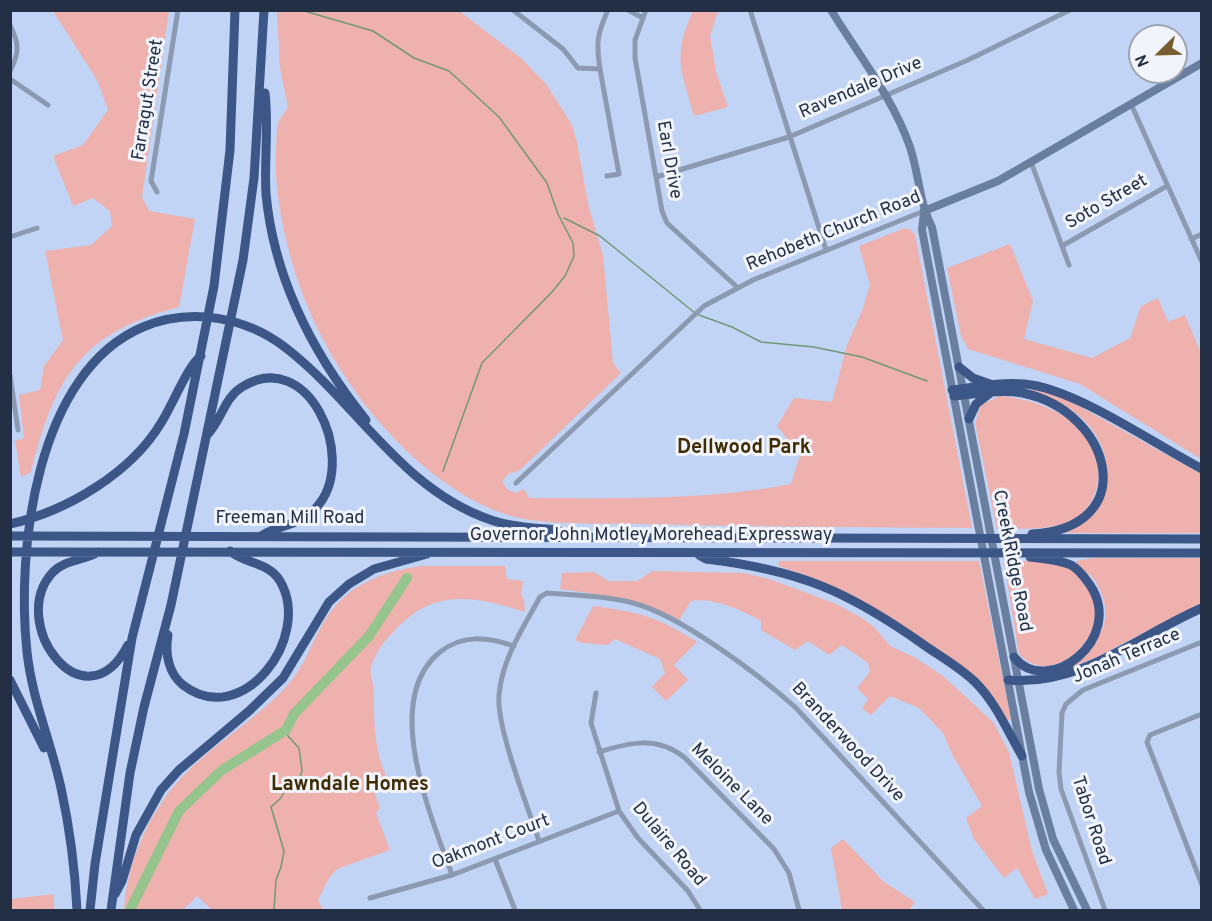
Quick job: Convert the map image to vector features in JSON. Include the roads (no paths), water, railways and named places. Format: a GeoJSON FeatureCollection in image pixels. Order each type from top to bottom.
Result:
{"type":"FeatureCollection","features":[{"type":"Feature","properties":{"kind":"highway"},"geometry":{"type":"LineString","coordinates":[[90,910],[95,864],[132,638],[201,356],[219,259],[228,177],[235,10]]}},
{"type":"Feature","properties":{"kind":"highway"},"geometry":{"type":"LineString","coordinates":[[111,910],[130,773],[144,707],[171,605],[247,237],[254,178],[264,12]]}},
{"type":"Feature","properties":{"kind":"highway"},"geometry":{"type":"LineString","coordinates":[[262,72],[267,112],[267,195],[275,245],[286,285],[308,335],[329,372],[409,470]]}},
{"type":"Feature","properties":{"kind":"highway"},"geometry":{"type":"LineString","coordinates":[[77,910],[75,861],[30,673],[25,621],[26,559],[42,468],[63,408],[91,363],[112,344],[138,329],[163,321],[191,316],[222,318],[247,325],[275,340],[297,357],[409,470],[441,495],[492,520],[558,530],[570,537]]}},
{"type":"Feature","properties":{"kind":"highway"},"geometry":{"type":"LineString","coordinates":[[14,523],[46,513],[97,485],[141,448],[160,426],[193,362],[201,356]]}},
{"type":"Feature","properties":{"kind":"highway"},"geometry":{"type":"LineString","coordinates":[[959,367],[995,389],[1023,393],[1059,406],[1083,427],[1102,460],[1102,489],[1087,515],[1064,529],[1012,538]]}},
{"type":"Feature","properties":{"kind":"highway"},"geometry":{"type":"LineString","coordinates":[[206,436],[215,427],[229,398],[242,387],[258,380],[277,378],[292,382],[318,408],[331,442],[332,466],[325,495],[305,518],[296,524],[271,530],[261,536]]}},
{"type":"Feature","properties":{"kind":"highway"},"geometry":{"type":"LineString","coordinates":[[953,393],[1039,386],[1072,398],[1202,469]]}},
{"type":"Feature","properties":{"kind":"highway"},"geometry":{"type":"LineString","coordinates":[[969,419],[976,404],[995,389]]}},
{"type":"Feature","properties":{"kind":"highway","name":"Freeman Mill Road"},"geometry":{"type":"LineString","coordinates":[[13,536],[570,537]]}},
{"type":"Feature","properties":{"kind":"highway","name":"Governor John Motley Morehead Expressway"},"geometry":{"type":"LineString","coordinates":[[570,537],[1202,540]]}},
{"type":"Feature","properties":{"kind":"highway"},"geometry":{"type":"LineString","coordinates":[[100,551],[88,559],[64,564],[47,580],[41,602],[44,640],[60,665],[85,675],[103,672],[116,663],[132,638]]}},
{"type":"Feature","properties":{"kind":"highway"},"geometry":{"type":"LineString","coordinates":[[10,552],[100,551]]}},
{"type":"Feature","properties":{"kind":"highway","name":"Governor John Motley Morehead Expressway"},"geometry":{"type":"LineString","coordinates":[[100,551],[1202,553]]}},
{"type":"Feature","properties":{"kind":"highway"},"geometry":{"type":"LineString","coordinates":[[171,605],[167,657],[170,668],[179,682],[208,698],[228,696],[256,681],[271,667],[280,651],[288,622],[288,603],[275,574],[266,567],[239,558],[230,551]]}},
{"type":"Feature","properties":{"kind":"highway"},"geometry":{"type":"LineString","coordinates":[[112,899],[122,881],[136,836],[161,790],[179,770],[249,711],[283,678],[329,602],[349,584],[374,569],[391,563],[418,559],[431,552]]}},
{"type":"Feature","properties":{"kind":"highway"},"geometry":{"type":"LineString","coordinates":[[697,553],[706,559],[746,564],[803,578],[857,601],[894,623],[976,684],[999,715],[1022,756]]}},
{"type":"Feature","properties":{"kind":"highway"},"geometry":{"type":"LineString","coordinates":[[1014,657],[1024,666],[1039,671],[1062,666],[1088,647],[1099,627],[1100,616],[1097,596],[1073,565],[1016,554]]}},
{"type":"Feature","properties":{"kind":"highway"},"geometry":{"type":"LineString","coordinates":[[1008,680],[1042,680],[1099,662],[1202,608]]}},
{"type":"Feature","properties":{"kind":"highway"},"geometry":{"type":"LineString","coordinates":[[10,681],[40,738],[63,804]]}},
{"type":"Feature","properties":{"kind":"main road","name":"Creek Ridge Road"},"geometry":{"type":"LineString","coordinates":[[831,10],[898,119],[910,147],[924,212],[932,227],[1039,789],[1050,830],[1064,867],[1087,910]]}},
{"type":"Feature","properties":{"kind":"main road","name":"Rehobeth Church Road"},"geometry":{"type":"LineString","coordinates":[[924,212],[999,181],[1202,63]]}},
{"type":"Feature","properties":{"kind":"main road","name":"Creek Ridge Road"},"geometry":{"type":"LineString","coordinates":[[924,212],[922,230],[1022,756],[1043,841],[1074,910]]}},
{"type":"Feature","properties":{"kind":"street","name":"Farragut Street"},"geometry":{"type":"LineString","coordinates":[[157,192],[151,181],[178,10]]}},
{"type":"Feature","properties":{"kind":"street"},"geometry":{"type":"LineString","coordinates":[[513,10],[563,49],[578,68],[600,69]]}},
{"type":"Feature","properties":{"kind":"street"},"geometry":{"type":"LineString","coordinates":[[607,176],[619,174],[596,44],[599,27],[608,10]]}},
{"type":"Feature","properties":{"kind":"street"},"geometry":{"type":"LineString","coordinates":[[628,10],[643,18]]}},
{"type":"Feature","properties":{"kind":"street","name":"Earl Drive"},"geometry":{"type":"LineString","coordinates":[[646,10],[635,40],[635,58],[656,177],[667,223],[737,287]]}},
{"type":"Feature","properties":{"kind":"street"},"geometry":{"type":"LineString","coordinates":[[750,10],[826,250]]}},
{"type":"Feature","properties":{"kind":"street","name":"Ravendale Drive"},"geometry":{"type":"LineString","coordinates":[[656,177],[789,137],[968,60],[1070,10]]}},
{"type":"Feature","properties":{"kind":"street"},"geometry":{"type":"LineString","coordinates":[[10,25],[19,44],[18,54],[10,71]]}},
{"type":"Feature","properties":{"kind":"street"},"geometry":{"type":"LineString","coordinates":[[10,78],[48,105]]}},
{"type":"Feature","properties":{"kind":"street"},"geometry":{"type":"LineString","coordinates":[[1131,104],[1202,262]]}},
{"type":"Feature","properties":{"kind":"street"},"geometry":{"type":"LineString","coordinates":[[1031,162],[1069,265]]}},
{"type":"Feature","properties":{"kind":"street","name":"Soto Street"},"geometry":{"type":"LineString","coordinates":[[1062,246],[1167,186]]}},
{"type":"Feature","properties":{"kind":"street","name":"Rehobeth Church Road"},"geometry":{"type":"LineString","coordinates":[[516,483],[691,316],[737,287],[924,212]]}},
{"type":"Feature","properties":{"kind":"street"},"geometry":{"type":"LineString","coordinates":[[10,237],[37,228]]}},
{"type":"Feature","properties":{"kind":"street"},"geometry":{"type":"LineString","coordinates":[[1191,239],[1202,234]]}},
{"type":"Feature","properties":{"kind":"street"},"geometry":{"type":"LineString","coordinates":[[10,375],[18,430]]}},
{"type":"Feature","properties":{"kind":"street","name":"Branderwood Drive"},"geometry":{"type":"LineString","coordinates":[[539,842],[504,732],[498,698],[513,645],[540,597],[547,592],[634,603],[672,619],[773,687],[795,706],[983,910]]}},
{"type":"Feature","properties":{"kind":"street"},"geometry":{"type":"LineString","coordinates":[[452,875],[417,770],[413,733],[415,695],[428,665],[448,646],[465,639],[481,637],[513,645]]}},
{"type":"Feature","properties":{"kind":"street","name":"Jonah Terrace"},"geometry":{"type":"LineString","coordinates":[[1066,704],[1073,696],[1096,684],[1201,643]]}},
{"type":"Feature","properties":{"kind":"street","name":"Dulaire Road"},"geometry":{"type":"LineString","coordinates":[[596,693],[591,723],[619,811],[638,838],[688,891],[700,910]]}},
{"type":"Feature","properties":{"kind":"street","name":"Tabor Road"},"geometry":{"type":"LineString","coordinates":[[1066,704],[1060,738],[1061,789],[1105,910]]}},
{"type":"Feature","properties":{"kind":"street"},"geometry":{"type":"LineString","coordinates":[[1202,714],[1150,735],[1147,742],[1202,885]]}},
{"type":"Feature","properties":{"kind":"street","name":"Meloine Lane"},"geometry":{"type":"LineString","coordinates":[[599,752],[628,743],[649,742],[669,747],[684,757],[774,849],[789,873],[799,910]]}},
{"type":"Feature","properties":{"kind":"street","name":"Oakmont Court"},"geometry":{"type":"LineString","coordinates":[[370,898],[452,875],[619,811]]}},
{"type":"Feature","properties":{"kind":"street"},"geometry":{"type":"LineString","coordinates":[[495,859],[515,910]]}},
{"type":"Feature","properties":{"kind":"waterway"},"geometry":{"type":"LineString","coordinates":[[301,10],[373,31],[414,58],[449,71],[499,117],[547,183],[558,214],[573,243],[574,256],[565,276],[482,363],[443,471]]}},
{"type":"Feature","properties":{"kind":"waterway"},"geometry":{"type":"LineString","coordinates":[[564,218],[600,236],[695,313]]}},
{"type":"Feature","properties":{"kind":"waterway"},"geometry":{"type":"LineString","coordinates":[[699,315],[732,327],[761,342],[814,347],[862,357],[927,381]]}},
{"type":"Feature","properties":{"kind":"waterway"},"geometry":{"type":"LineString","coordinates":[[130,910],[179,811],[222,770],[286,730],[294,714],[369,636],[407,578]]}},
{"type":"Feature","properties":{"kind":"waterway"},"geometry":{"type":"LineString","coordinates":[[274,910],[276,880],[284,851],[271,807],[281,798],[288,785],[299,780],[302,771],[299,748],[288,736],[286,730]]}},
{"type":"Feature","properties":{"kind":"district","name":"Dellwood Park"},"geometry":{"type":"Point","coordinates":[744,449]}},
{"type":"Feature","properties":{"kind":"district","name":"Lawndale Homes"},"geometry":{"type":"Point","coordinates":[350,786]}}]}
